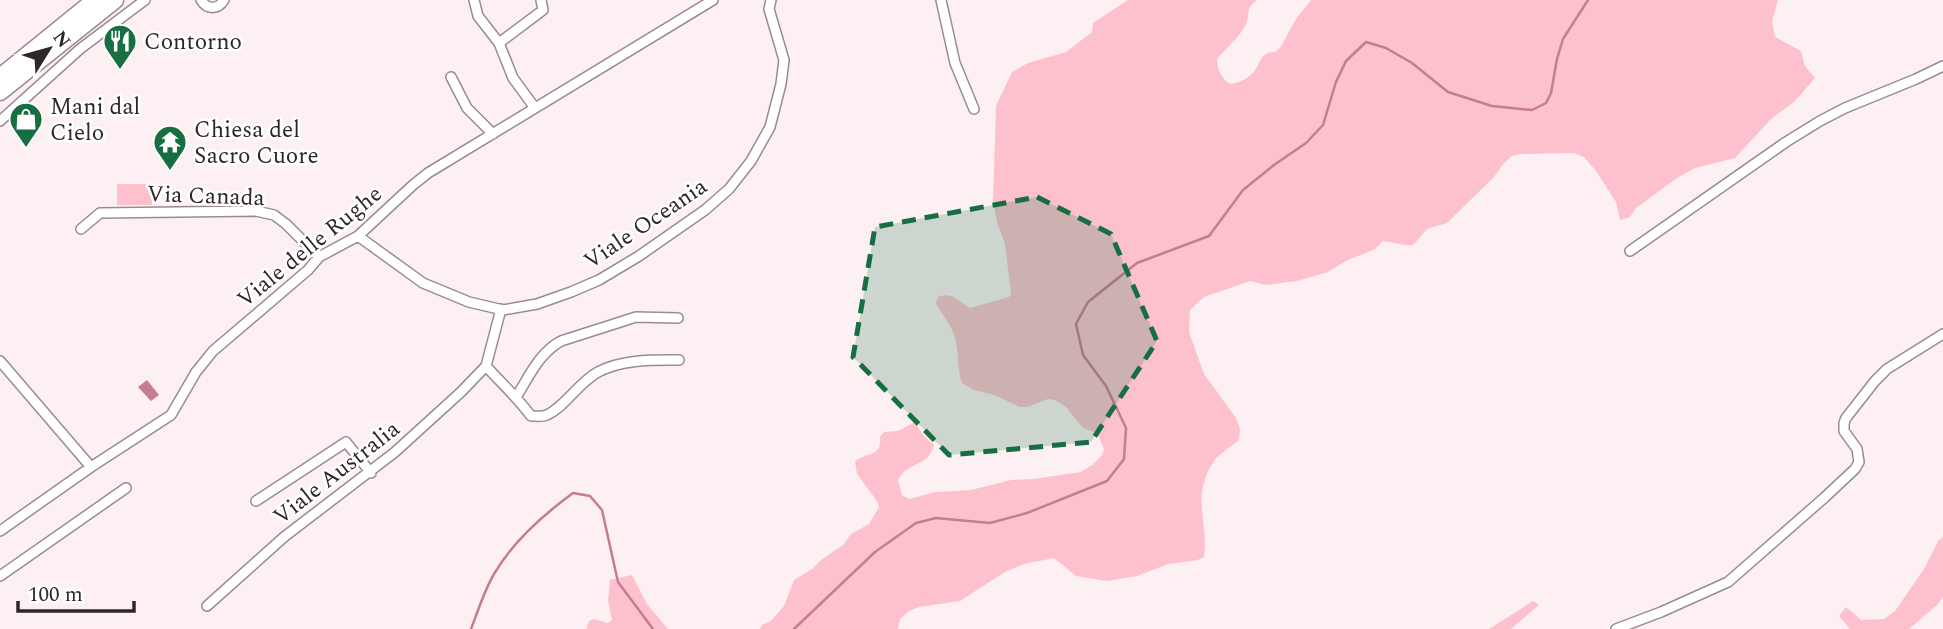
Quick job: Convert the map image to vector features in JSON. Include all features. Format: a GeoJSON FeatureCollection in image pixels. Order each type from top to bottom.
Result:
{"type":"FeatureCollection","features":[{"type":"Feature","properties":{"kind":"highway"},"geometry":{"type":"LineString","coordinates":[[0,77],[95,0]]}},
{"type":"Feature","properties":{"kind":"highway"},"geometry":{"type":"LineString","coordinates":[[0,92],[115,0]]}},
{"type":"Feature","properties":{"kind":"street"},"geometry":{"type":"LineString","coordinates":[[0,121],[80,49],[145,0]]}},
{"type":"Feature","properties":{"kind":"street"},"geometry":{"type":"LineString","coordinates":[[201,0],[207,7],[213,8],[221,5],[224,0]]}},
{"type":"Feature","properties":{"kind":"street"},"geometry":{"type":"LineString","coordinates":[[474,0],[478,16],[499,43],[513,78],[535,108]]}},
{"type":"Feature","properties":{"kind":"street"},"geometry":{"type":"LineString","coordinates":[[499,43],[543,10],[541,0]]}},
{"type":"Feature","properties":{"kind":"street","name":"Viale delle Rughe"},"geometry":{"type":"LineString","coordinates":[[0,531],[171,415],[196,372],[213,351],[308,270],[319,257],[358,236],[413,184],[713,0]]}},
{"type":"Feature","properties":{"kind":"street","name":"Viale Oceania"},"geometry":{"type":"LineString","coordinates":[[358,236],[423,283],[469,302],[501,309],[537,303],[599,280],[705,210],[729,189],[751,161],[771,127],[784,60],[769,9],[771,0]]}},
{"type":"Feature","properties":{"kind":"street"},"geometry":{"type":"LineString","coordinates":[[941,0],[956,63],[974,109]]}},
{"type":"Feature","properties":{"kind":"street"},"geometry":{"type":"LineString","coordinates":[[1630,251],[1814,124],[1943,66]]}},
{"type":"Feature","properties":{"kind":"street"},"geometry":{"type":"LineString","coordinates":[[450,77],[467,108],[494,134]]}},
{"type":"Feature","properties":{"kind":"street","name":"Via Canada"},"geometry":{"type":"LineString","coordinates":[[81,229],[100,213],[256,211],[274,215],[319,257]]}},
{"type":"Feature","properties":{"kind":"street","name":"Viale Australia"},"geometry":{"type":"LineString","coordinates":[[207,606],[284,537],[371,472],[442,411],[486,366],[501,309]]}},
{"type":"Feature","properties":{"kind":"street"},"geometry":{"type":"LineString","coordinates":[[516,397],[543,355],[551,346],[561,341],[636,317],[678,318]]}},
{"type":"Feature","properties":{"kind":"street"},"geometry":{"type":"LineString","coordinates":[[1616,629],[1728,582],[1825,498],[1859,462],[1857,449],[1844,431],[1846,418],[1887,369],[1943,334]]}},
{"type":"Feature","properties":{"kind":"street"},"geometry":{"type":"LineString","coordinates":[[486,366],[531,416],[545,416],[599,371],[626,363],[679,360]]}},
{"type":"Feature","properties":{"kind":"street"},"geometry":{"type":"LineString","coordinates":[[0,361],[91,467]]}},
{"type":"Feature","properties":{"kind":"street"},"geometry":{"type":"LineString","coordinates":[[256,501],[346,442],[371,472]]}},
{"type":"Feature","properties":{"kind":"street"},"geometry":{"type":"LineString","coordinates":[[0,576],[126,488]]}},
{"type":"Feature","properties":{"kind":"highlighted area"},"geometry":{"type":"Polygon","coordinates":[[[1037,197],[1111,234],[1157,341],[1091,442],[949,455],[853,357],[875,227],[1037,197]]]}},
{"type":"Feature","properties":{"kind":"shaded area"},"geometry":{"type":"Polygon","coordinates":[[[1128,0],[1257,0],[1249,9],[1247,20],[1237,38],[1217,59],[1220,73],[1230,84],[1247,78],[1264,55],[1280,48],[1296,19],[1311,0],[1778,0],[1772,21],[1775,37],[1801,51],[1805,66],[1815,78],[1795,101],[1771,119],[1735,158],[1695,168],[1677,178],[1636,208],[1630,217],[1620,220],[1616,202],[1584,157],[1574,153],[1522,154],[1512,156],[1504,163],[1494,177],[1447,223],[1427,229],[1413,245],[1383,241],[1375,249],[1328,272],[1297,281],[1266,285],[1250,281],[1204,297],[1190,310],[1189,332],[1204,374],[1236,418],[1240,429],[1239,440],[1214,461],[1203,486],[1204,557],[1168,564],[1137,576],[1107,581],[1076,576],[1054,558],[1024,564],[1005,572],[960,601],[909,611],[900,619],[898,629],[760,629],[784,606],[794,580],[843,545],[851,534],[869,524],[879,507],[857,474],[855,461],[879,448],[880,437],[884,432],[898,431],[915,422],[923,435],[934,445],[928,457],[907,470],[898,480],[902,495],[909,499],[935,492],[971,490],[1011,480],[1081,472],[1102,455],[1104,449],[1097,433],[1083,428],[1066,407],[1055,400],[1048,399],[1020,407],[962,383],[954,333],[936,303],[938,297],[948,295],[970,308],[1009,297],[1011,293],[1005,244],[993,200],[996,106],[1012,72],[1028,63],[1066,52],[1092,32],[1093,23],[1128,0]]]}},
{"type":"Feature","properties":{"kind":"shaded area"},"geometry":{"type":"Polygon","coordinates":[[[117,184],[152,184],[152,205],[117,205],[117,184]]]}},
{"type":"Feature","properties":{"kind":"shaded area"},"geometry":{"type":"Polygon","coordinates":[[[147,380],[159,395],[151,401],[138,387],[147,380]]]}},
{"type":"Feature","properties":{"kind":"shaded area"},"geometry":{"type":"Polygon","coordinates":[[[1943,537],[1943,597],[1937,605],[1909,629],[1850,629],[1839,616],[1846,607],[1861,620],[1884,619],[1895,611],[1943,537]]]}},
{"type":"Feature","properties":{"kind":"shaded area"},"geometry":{"type":"Polygon","coordinates":[[[632,575],[647,604],[668,629],[586,629],[589,621],[594,619],[608,623],[612,620],[608,601],[610,580],[632,575]]]}},
{"type":"Feature","properties":{"kind":"shaded area"},"geometry":{"type":"Polygon","coordinates":[[[1533,601],[1539,605],[1511,629],[1489,629],[1533,601]]]}},
{"type":"Feature","properties":{"kind":"waterway"},"geometry":{"type":"LineString","coordinates":[[794,629],[875,552],[916,523],[936,518],[990,523],[1027,513],[1107,481],[1124,459],[1126,428],[1106,386],[1083,355],[1076,324],[1088,302],[1137,263],[1209,236],[1243,190],[1306,143],[1323,125],[1336,82],[1346,61],[1366,42],[1386,48],[1412,63],[1448,92],[1492,106],[1532,110],[1546,103],[1551,93],[1563,39],[1588,0]]}},
{"type":"Feature","properties":{"kind":"waterway"},"geometry":{"type":"LineString","coordinates":[[471,629],[490,581],[510,551],[540,520],[573,493],[590,496],[602,510],[618,582],[653,629]]}},
{"type":"Feature","properties":{"kind":"place","name":"Contorno"},"geometry":{"type":"Point","coordinates":[120,71]}},
{"type":"Feature","properties":{"kind":"place","name":"Mani dal Cielo"},"geometry":{"type":"Point","coordinates":[26,149]}},
{"type":"Feature","properties":{"kind":"place","name":"Chiesa del Sacro Cuore"},"geometry":{"type":"Point","coordinates":[170,172]}}]}
